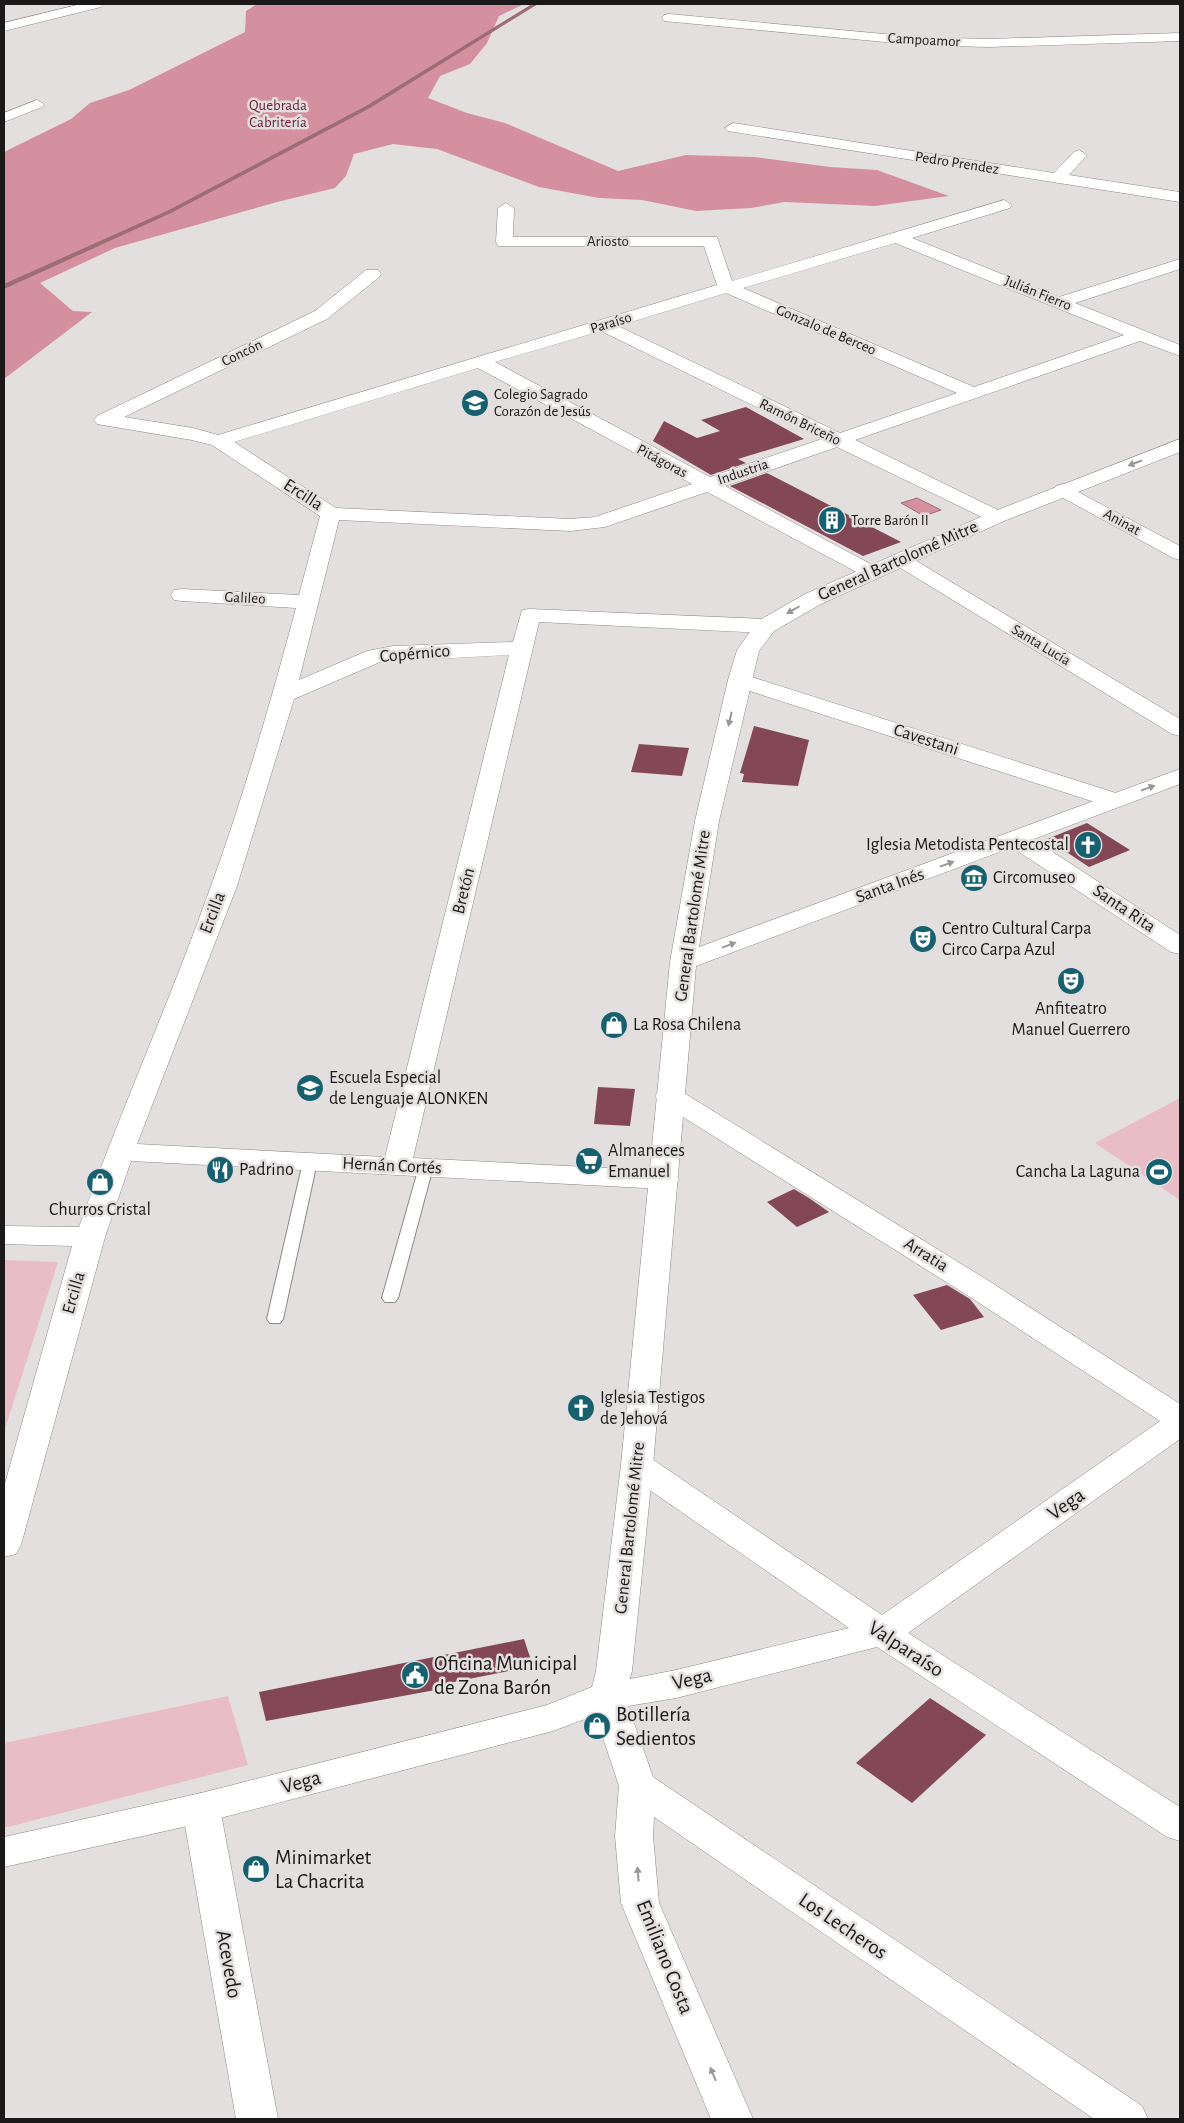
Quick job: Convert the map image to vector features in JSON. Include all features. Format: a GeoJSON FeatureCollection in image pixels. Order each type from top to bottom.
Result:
{"type":"FeatureCollection","features":[{"type":"Feature","properties":{"kind":"street"},"geometry":{"type":"LineString","coordinates":[[4,27],[96,4]]}},
{"type":"Feature","properties":{"kind":"street","name":"Campoamor"},"geometry":{"type":"LineString","coordinates":[[686,7],[668,24],[916,41],[988,43],[1180,37]]}},
{"type":"Feature","properties":{"kind":"street"},"geometry":{"type":"LineString","coordinates":[[4,118],[37,104]]}},
{"type":"Feature","properties":{"kind":"street","name":"Pedro Prendez"},"geometry":{"type":"LineString","coordinates":[[734,128],[1180,197]]}},
{"type":"Feature","properties":{"kind":"street"},"geometry":{"type":"LineString","coordinates":[[1058,178],[1079,155]]}},
{"type":"Feature","properties":{"kind":"street","name":"Paraíso"},"geometry":{"type":"LineString","coordinates":[[219,441],[273,423],[1004,205]]}},
{"type":"Feature","properties":{"kind":"street","name":"Ariosto"},"geometry":{"type":"LineString","coordinates":[[506,208],[504,242],[711,241],[726,287]]}},
{"type":"Feature","properties":{"kind":"street","name":"Julián Fierro"},"geometry":{"type":"LineString","coordinates":[[895,237],[1180,352]]}},
{"type":"Feature","properties":{"kind":"street"},"geometry":{"type":"LineString","coordinates":[[1060,302],[1180,264]]}},
{"type":"Feature","properties":{"kind":"street","name":"Concón"},"geometry":{"type":"LineString","coordinates":[[104,420],[321,315],[372,274]]}},
{"type":"Feature","properties":{"kind":"street","name":"Gonzalo de Berceo"},"geometry":{"type":"LineString","coordinates":[[726,287],[971,392]]}},
{"type":"Feature","properties":{"kind":"street","name":"Ramón Briceño"},"geometry":{"type":"LineString","coordinates":[[603,325],[997,517]]}},
{"type":"Feature","properties":{"kind":"street","name":"Industria"},"geometry":{"type":"LineString","coordinates":[[331,514],[585,525],[598,523],[971,392],[1141,335]]}},
{"type":"Feature","properties":{"kind":"street","name":"Pitágoras"},"geometry":{"type":"LineString","coordinates":[[481,362],[871,572]]}},
{"type":"Feature","properties":{"kind":"street","name":"Ercilla"},"geometry":{"type":"LineString","coordinates":[[4,1545],[90,1237],[120,1152],[224,886],[284,695],[331,514],[219,441],[193,434],[104,420]]}},
{"type":"Feature","properties":{"kind":"street","name":"General Bartolomé Mitre"},"geometry":{"type":"LineString","coordinates":[[607,1696],[614,1671],[637,1465],[683,962],[707,821],[739,680],[748,650],[766,626],[813,599],[997,517],[1180,446]]}},
{"type":"Feature","properties":{"kind":"street","name":"Aninat"},"geometry":{"type":"LineString","coordinates":[[1063,490],[1180,554]]}},
{"type":"Feature","properties":{"kind":"street","name":"Santa Lucía"},"geometry":{"type":"LineString","coordinates":[[901,560],[1180,729]]}},
{"type":"Feature","properties":{"kind":"street","name":"Galileo"},"geometry":{"type":"LineString","coordinates":[[182,595],[309,602]]}},
{"type":"Feature","properties":{"kind":"street","name":"Bretón"},"geometry":{"type":"LineString","coordinates":[[397,1166],[530,615],[766,626]]}},
{"type":"Feature","properties":{"kind":"street","name":"Copérnico"},"geometry":{"type":"LineString","coordinates":[[284,695],[358,663],[393,653],[523,648]]}},
{"type":"Feature","properties":{"kind":"street","name":"Cavestani"},"geometry":{"type":"LineString","coordinates":[[739,680],[1113,800]]}},
{"type":"Feature","properties":{"kind":"street","name":"Santa Inés"},"geometry":{"type":"LineString","coordinates":[[683,962],[1016,839],[1113,800],[1180,776]]}},
{"type":"Feature","properties":{"kind":"street","name":"Santa Rita"},"geometry":{"type":"LineString","coordinates":[[1016,839],[1180,946]]}},
{"type":"Feature","properties":{"kind":"street","name":"Arratia"},"geometry":{"type":"LineString","coordinates":[[670,1096],[978,1288],[1180,1419]]}},
{"type":"Feature","properties":{"kind":"street","name":"Hernán Cortés"},"geometry":{"type":"LineString","coordinates":[[120,1152],[664,1180]]}},
{"type":"Feature","properties":{"kind":"street"},"geometry":{"type":"LineString","coordinates":[[4,1235],[90,1237]]}},
{"type":"Feature","properties":{"kind":"street","name":"Vega"},"geometry":{"type":"LineString","coordinates":[[4,1852],[202,1808],[553,1717],[607,1696],[676,1684],[882,1633],[1180,1423]]}},
{"type":"Feature","properties":{"kind":"street","name":"Valparaíso"},"geometry":{"type":"LineString","coordinates":[[637,1465],[882,1633],[1180,1826]]}},
{"type":"Feature","properties":{"kind":"street"},"geometry":{"type":"LineString","coordinates":[[607,1696],[638,1786]]}},
{"type":"Feature","properties":{"kind":"street","name":"Los Lecheros"},"geometry":{"type":"LineString","coordinates":[[638,1786],[1121,2117]]}},
{"type":"Feature","properties":{"kind":"street","name":"Emiliano Costa"},"geometry":{"type":"LineString","coordinates":[[638,1786],[634,1836],[640,1903],[732,2119]]}},
{"type":"Feature","properties":{"kind":"street","name":"Acevedo"},"geometry":{"type":"LineString","coordinates":[[202,1808],[258,2119]]}},
{"type":"Feature","properties":{"kind":"lane"},"geometry":{"type":"LineString","coordinates":[[275,1319],[310,1162]]}},
{"type":"Feature","properties":{"kind":"lane"},"geometry":{"type":"LineString","coordinates":[[390,1298],[426,1167]]}},
{"type":"Feature","properties":{"kind":"shaded area"},"geometry":{"type":"Polygon","coordinates":[[[917,498],[941,510],[924,516],[901,503],[917,498]]]}},
{"type":"Feature","properties":{"kind":"shaded area","name":"Cancha La Laguna"},"geometry":{"type":"Polygon","coordinates":[[[1180,1098],[1180,1200],[1095,1143],[1180,1098]]]}},
{"type":"Feature","properties":{"kind":"shaded area"},"geometry":{"type":"Polygon","coordinates":[[[4,1260],[58,1262],[4,1432],[4,1260]]]}},
{"type":"Feature","properties":{"kind":"shaded area"},"geometry":{"type":"Polygon","coordinates":[[[228,1696],[248,1765],[4,1828],[4,1743],[228,1696]]]}},
{"type":"Feature","properties":{"kind":"green space","name":"Quebrada Cabritería"},"geometry":{"type":"Polygon","coordinates":[[[257,4],[524,4],[499,16],[487,43],[470,64],[440,76],[428,98],[467,113],[505,123],[618,171],[686,155],[754,157],[830,167],[877,170],[949,196],[875,206],[784,202],[751,208],[696,211],[642,200],[599,198],[539,187],[437,149],[393,144],[354,154],[346,176],[335,188],[277,202],[115,248],[40,283],[73,311],[92,312],[4,379],[4,152],[71,119],[90,103],[129,90],[245,32],[246,11],[257,4]]]}},
{"type":"Feature","properties":{"kind":"building"},"geometry":{"type":"Polygon","coordinates":[[[746,407],[804,439],[738,459],[746,463],[711,475],[653,441],[664,421],[697,438],[720,431],[701,420],[746,407]]]}},
{"type":"Feature","properties":{"kind":"building","name":"Torre Barón II"},"geometry":{"type":"Polygon","coordinates":[[[767,473],[901,542],[863,556],[730,486],[767,473]]]}},
{"type":"Feature","properties":{"kind":"building"},"geometry":{"type":"Polygon","coordinates":[[[754,726],[809,740],[798,786],[742,782],[744,774],[740,773],[754,726]]]}},
{"type":"Feature","properties":{"kind":"building"},"geometry":{"type":"Polygon","coordinates":[[[639,744],[689,748],[682,776],[631,772],[639,744]]]}},
{"type":"Feature","properties":{"kind":"building","name":"Iglesia Metodista Pentecostal"},"geometry":{"type":"Polygon","coordinates":[[[1087,823],[1130,850],[1089,867],[1047,839],[1087,823]]]}},
{"type":"Feature","properties":{"kind":"building"},"geometry":{"type":"Polygon","coordinates":[[[598,1087],[635,1089],[630,1126],[594,1124],[598,1087]]]}},
{"type":"Feature","properties":{"kind":"building"},"geometry":{"type":"Polygon","coordinates":[[[794,1189],[829,1212],[797,1227],[767,1202],[794,1189]]]}},
{"type":"Feature","properties":{"kind":"building"},"geometry":{"type":"Polygon","coordinates":[[[947,1285],[970,1299],[984,1317],[941,1330],[913,1295],[947,1285]]]}},
{"type":"Feature","properties":{"kind":"building","name":"Oficina Municipal de Zona Barón"},"geometry":{"type":"Polygon","coordinates":[[[524,1639],[533,1666],[439,1685],[441,1689],[266,1721],[259,1692],[524,1639]]]}},
{"type":"Feature","properties":{"kind":"building"},"geometry":{"type":"Polygon","coordinates":[[[930,1698],[986,1735],[912,1803],[856,1763],[930,1698]]]}},
{"type":"Feature","properties":{"kind":"waterway","name":"Quebrada Cabritería"},"geometry":{"type":"LineString","coordinates":[[4,287],[169,212],[368,107],[535,4]]}},
{"type":"Feature","properties":{"kind":"place","name":"Colegio Sagrado Corazón de Jesús"},"geometry":{"type":"Point","coordinates":[475,403]}},
{"type":"Feature","properties":{"kind":"place","name":"Torre Barón II"},"geometry":{"type":"Point","coordinates":[832,520]}},
{"type":"Feature","properties":{"kind":"place","name":"Iglesia Metodista Pentecostal"},"geometry":{"type":"Point","coordinates":[1088,845]}},
{"type":"Feature","properties":{"kind":"place","name":"Circomuseo"},"geometry":{"type":"Point","coordinates":[974,878]}},
{"type":"Feature","properties":{"kind":"place","name":"Centro Cultural Carpa Circo Carpa Azul"},"geometry":{"type":"Point","coordinates":[923,939]}},
{"type":"Feature","properties":{"kind":"place","name":"Anfiteatro Manuel Guerrero"},"geometry":{"type":"Point","coordinates":[1071,981]}},
{"type":"Feature","properties":{"kind":"place","name":"La Rosa Chilena"},"geometry":{"type":"Point","coordinates":[614,1025]}},
{"type":"Feature","properties":{"kind":"place","name":"Escuela Especial de Lenguaje ALONKEN"},"geometry":{"type":"Point","coordinates":[310,1088]}},
{"type":"Feature","properties":{"kind":"place","name":"Almaneces Emanuel"},"geometry":{"type":"Point","coordinates":[589,1161]}},
{"type":"Feature","properties":{"kind":"place","name":"Padrino"},"geometry":{"type":"Point","coordinates":[220,1170]}},
{"type":"Feature","properties":{"kind":"place","name":"Cancha La Laguna"},"geometry":{"type":"Point","coordinates":[1159,1172]}},
{"type":"Feature","properties":{"kind":"place","name":"Churros Cristal"},"geometry":{"type":"Point","coordinates":[100,1182]}},
{"type":"Feature","properties":{"kind":"place","name":"Iglesia Testigos de Jehová"},"geometry":{"type":"Point","coordinates":[581,1408]}},
{"type":"Feature","properties":{"kind":"place","name":"Oficina Municipal de Zona Barón"},"geometry":{"type":"Point","coordinates":[415,1675]}},
{"type":"Feature","properties":{"kind":"place","name":"Botillería Sedientos"},"geometry":{"type":"Point","coordinates":[597,1726]}},
{"type":"Feature","properties":{"kind":"place","name":"Minimarket La Chacrita"},"geometry":{"type":"Point","coordinates":[256,1869]}}]}
